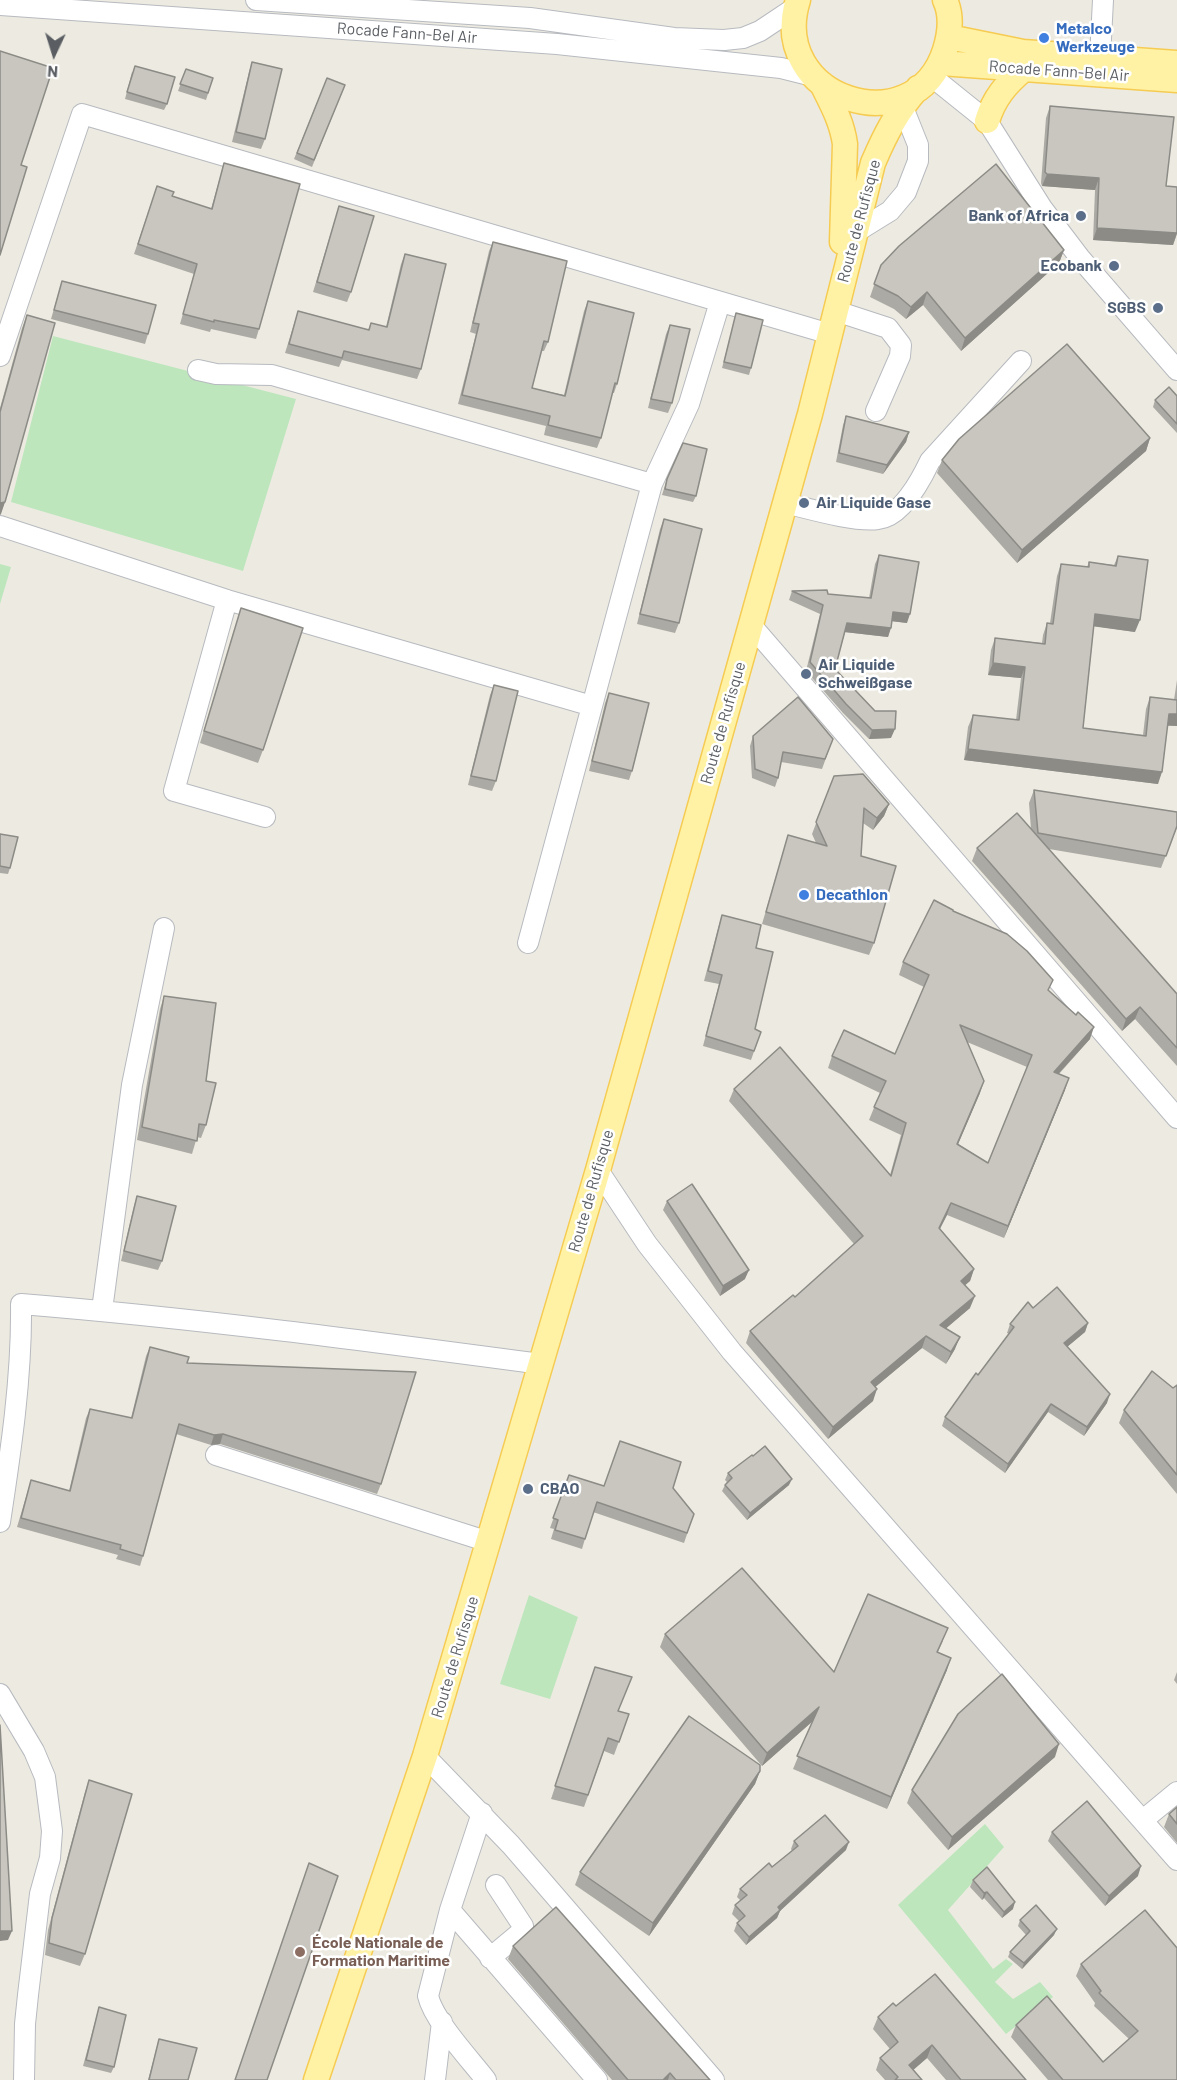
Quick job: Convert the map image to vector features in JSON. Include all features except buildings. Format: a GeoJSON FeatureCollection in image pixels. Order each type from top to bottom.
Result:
{"type":"FeatureCollection","features":[{"type":"Feature","properties":{"kind":"main road","name":"Route de Rufisque"},"geometry":{"type":"LineString","coordinates":[[316,2080],[425,1756],[598,1170],[785,503],[873,163],[890,124],[923,83],[949,37],[948,7],[945,0]]}},
{"type":"Feature","properties":{"kind":"main road","name":"Route de Rufisque"},"geometry":{"type":"LineString","coordinates":[[797,2],[794,32],[800,55],[837,114],[846,144],[835,313]]}},
{"type":"Feature","properties":{"kind":"main road","name":"Rocade Fann-Bel Air"},"geometry":{"type":"LineString","coordinates":[[949,37],[1023,52],[1177,63]]}},
{"type":"Feature","properties":{"kind":"main road","name":"Rocade Fann-Bel Air"},"geometry":{"type":"LineString","coordinates":[[923,83],[1024,69],[1177,80]]}},
{"type":"Feature","properties":{"kind":"main road"},"geometry":{"type":"LineString","coordinates":[[987,121],[992,105],[1001,90],[1024,69]]}},
{"type":"Feature","properties":{"kind":"main road"},"geometry":{"type":"LineString","coordinates":[[817,80],[839,96],[859,102],[879,103],[900,98],[923,83]]}},
{"type":"Feature","properties":{"kind":"street","name":"Rocade Fann-Bel Air"},"geometry":{"type":"LineString","coordinates":[[256,0],[530,18],[674,38],[724,40],[751,35],[770,26],[797,2]]}},
{"type":"Feature","properties":{"kind":"street"},"geometry":{"type":"LineString","coordinates":[[1100,58],[1103,0]]}},
{"type":"Feature","properties":{"kind":"street","name":"Rocade Fann-Bel Air"},"geometry":{"type":"LineString","coordinates":[[0,5],[557,44],[781,68],[817,80]]}},
{"type":"Feature","properties":{"kind":"street"},"geometry":{"type":"LineString","coordinates":[[856,232],[890,211],[906,192],[918,161],[923,83],[987,121],[1042,208],[1080,258],[1177,370]]}},
{"type":"Feature","properties":{"kind":"street"},"geometry":{"type":"LineString","coordinates":[[0,356],[82,114],[720,302],[835,313],[888,328],[901,345],[900,356],[876,411]]}},
{"type":"Feature","properties":{"kind":"street"},"geometry":{"type":"LineString","coordinates":[[528,943],[652,484],[689,404],[720,302]]}},
{"type":"Feature","properties":{"kind":"street"},"geometry":{"type":"LineString","coordinates":[[785,503],[853,517],[879,519],[890,514],[903,504],[930,461],[1022,361]]}},
{"type":"Feature","properties":{"kind":"street"},"geometry":{"type":"LineString","coordinates":[[198,370],[225,375],[272,375],[652,484]]}},
{"type":"Feature","properties":{"kind":"street"},"geometry":{"type":"LineString","coordinates":[[0,526],[227,600],[592,706]]}},
{"type":"Feature","properties":{"kind":"street"},"geometry":{"type":"LineString","coordinates":[[227,600],[174,791],[265,817]]}},
{"type":"Feature","properties":{"kind":"street"},"geometry":{"type":"LineString","coordinates":[[751,625],[1177,1118]]}},
{"type":"Feature","properties":{"kind":"street"},"geometry":{"type":"LineString","coordinates":[[102,1310],[132,1085],[164,928]]}},
{"type":"Feature","properties":{"kind":"street"},"geometry":{"type":"LineString","coordinates":[[598,1170],[647,1244],[732,1352],[1177,1860]]}},
{"type":"Feature","properties":{"kind":"street"},"geometry":{"type":"LineString","coordinates":[[0,1522],[17,1391],[21,1304],[102,1310],[541,1364]]}},
{"type":"Feature","properties":{"kind":"street"},"geometry":{"type":"LineString","coordinates":[[216,1455],[489,1542]]}},
{"type":"Feature","properties":{"kind":"street"},"geometry":{"type":"LineString","coordinates":[[0,1694],[33,1751],[45,1777],[51,1830],[50,1858],[40,1894],[28,1995],[24,2080]]}},
{"type":"Feature","properties":{"kind":"street"},"geometry":{"type":"LineString","coordinates":[[425,1756],[482,1813],[714,2080]]}},
{"type":"Feature","properties":{"kind":"street"},"geometry":{"type":"LineString","coordinates":[[1143,1820],[1177,1792]]}},
{"type":"Feature","properties":{"kind":"street"},"geometry":{"type":"LineString","coordinates":[[482,1813],[450,1910],[428,1996],[430,2005],[486,2080]]}},
{"type":"Feature","properties":{"kind":"street"},"geometry":{"type":"LineString","coordinates":[[490,1958],[520,1933],[523,1926],[496,1885]]}},
{"type":"Feature","properties":{"kind":"street"},"geometry":{"type":"LineString","coordinates":[[450,1910],[597,2080]]}},
{"type":"Feature","properties":{"kind":"street"},"geometry":{"type":"LineString","coordinates":[[435,2080],[442,2022]]}},
{"type":"Feature","properties":{"kind":"green space"},"geometry":{"type":"Polygon","coordinates":[[[53,336],[296,399],[243,571],[11,502],[53,336]]]}},
{"type":"Feature","properties":{"kind":"green space"},"geometry":{"type":"Polygon","coordinates":[[[0,564],[11,567],[0,604],[0,564]]]}},
{"type":"Feature","properties":{"kind":"green space"},"geometry":{"type":"Polygon","coordinates":[[[529,1595],[578,1617],[550,1699],[500,1684],[529,1595]]]}},
{"type":"Feature","properties":{"kind":"green space"},"geometry":{"type":"Polygon","coordinates":[[[985,1824],[1004,1847],[948,1910],[993,1969],[1006,1959],[1013,1964],[995,1982],[1013,1999],[1040,1982],[1053,1997],[1006,2034],[898,1905],[985,1824]]]}},
{"type":"Feature","properties":{"kind":"place","name":"Metalco Werkzeuge"},"geometry":{"type":"Point","coordinates":[1044,38]}},
{"type":"Feature","properties":{"kind":"place","name":"Bank of Africa"},"geometry":{"type":"Point","coordinates":[1081,216]}},
{"type":"Feature","properties":{"kind":"place","name":"Ecobank"},"geometry":{"type":"Point","coordinates":[1114,266]}},
{"type":"Feature","properties":{"kind":"place","name":"SGBS"},"geometry":{"type":"Point","coordinates":[1158,308]}},
{"type":"Feature","properties":{"kind":"place","name":"Air Liquide Gase"},"geometry":{"type":"Point","coordinates":[804,503]}},
{"type":"Feature","properties":{"kind":"place","name":"Air Liquide Schweißgase"},"geometry":{"type":"Point","coordinates":[806,674]}},
{"type":"Feature","properties":{"kind":"place","name":"Decathlon"},"geometry":{"type":"Point","coordinates":[804,895]}},
{"type":"Feature","properties":{"kind":"place","name":"CBAO"},"geometry":{"type":"Point","coordinates":[528,1489]}},
{"type":"Feature","properties":{"kind":"place","name":"École Nationale de Formation Maritime"},"geometry":{"type":"Point","coordinates":[300,1952]}}]}
